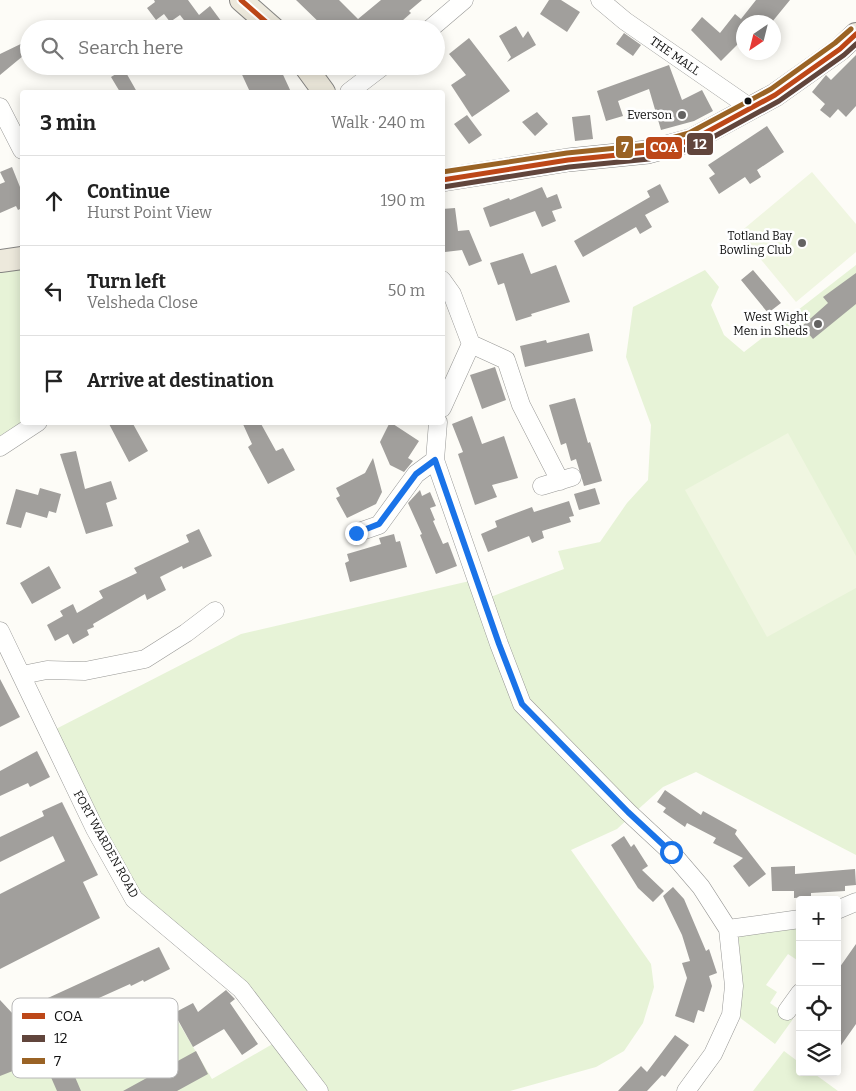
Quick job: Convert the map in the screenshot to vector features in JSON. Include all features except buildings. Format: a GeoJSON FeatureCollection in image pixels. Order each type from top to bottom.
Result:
{"type":"FeatureCollection","features":[{"type":"Feature","properties":{"kind":"main road"},"geometry":{"type":"LineString","coordinates":[[241,0],[264,20]]}},
{"type":"Feature","properties":{"kind":"main road"},"geometry":{"type":"LineString","coordinates":[[445,180],[562,161],[648,152],[692,140],[775,95],[834,53],[856,34]]}},
{"type":"Feature","properties":{"kind":"main road"},"geometry":{"type":"LineString","coordinates":[[312,75],[323,90]]}},
{"type":"Feature","properties":{"kind":"main road"},"geometry":{"type":"LineString","coordinates":[[0,261],[20,258]]}},
{"type":"Feature","properties":{"kind":"street"},"geometry":{"type":"LineString","coordinates":[[441,20],[464,0]]}},
{"type":"Feature","properties":{"kind":"street","name":"THE MALL"},"geometry":{"type":"LineString","coordinates":[[600,0],[625,21],[752,109]]}},
{"type":"Feature","properties":{"kind":"street"},"geometry":{"type":"LineString","coordinates":[[352,90],[371,75]]}},
{"type":"Feature","properties":{"kind":"street"},"geometry":{"type":"LineString","coordinates":[[0,107],[20,146]]}},
{"type":"Feature","properties":{"kind":"street"},"geometry":{"type":"LineString","coordinates":[[445,284],[452,294],[472,344],[506,360],[521,405],[566,479],[542,486]]}},
{"type":"Feature","properties":{"kind":"street"},"geometry":{"type":"LineString","coordinates":[[445,402],[472,344]]}},
{"type":"Feature","properties":{"kind":"street"},"geometry":{"type":"LineString","coordinates":[[0,447],[33,425]]}},
{"type":"Feature","properties":{"kind":"street"},"geometry":{"type":"LineString","coordinates":[[438,425],[435,460],[499,644],[522,704],[628,812],[671,852],[700,887],[728,929],[734,986],[731,1015],[713,1054],[686,1091]]}},
{"type":"Feature","properties":{"kind":"street"},"geometry":{"type":"LineString","coordinates":[[356,533],[379,524],[416,474],[435,460]]}},
{"type":"Feature","properties":{"kind":"street"},"geometry":{"type":"LineString","coordinates":[[22,675],[47,670],[85,671],[145,659],[186,633],[215,611]]}},
{"type":"Feature","properties":{"kind":"street","name":"FORT WARDEN ROAD"},"geometry":{"type":"LineString","coordinates":[[0,631],[95,829],[134,899],[241,989],[319,1091]]}},
{"type":"Feature","properties":{"kind":"street"},"geometry":{"type":"LineString","coordinates":[[841,908],[856,902]]}},
{"type":"Feature","properties":{"kind":"street"},"geometry":{"type":"LineString","coordinates":[[728,929],[796,920]]}},
{"type":"Feature","properties":{"kind":"street"},"geometry":{"type":"LineString","coordinates":[[787,1011],[796,998]]}},
{"type":"Feature","properties":{"kind":"green space","name":"Totland Bay Bowling Club"},"geometry":{"type":"Polygon","coordinates":[[[812,172],[856,224],[856,252],[796,302],[739,233],[812,172]]]}},
{"type":"Feature","properties":{"kind":"green space"},"geometry":{"type":"Polygon","coordinates":[[[856,265],[856,855],[696,772],[663,787],[634,813],[526,701],[488,598],[564,569],[558,551],[600,542],[627,503],[648,480],[651,425],[626,357],[633,307],[705,270],[719,287],[711,305],[724,335],[744,352],[856,265]]]}},
{"type":"Feature","properties":{"kind":"green space"},"geometry":{"type":"Polygon","coordinates":[[[20,267],[20,423],[0,436],[0,270],[20,267]]]}},
{"type":"Feature","properties":{"kind":"green space"},"geometry":{"type":"Polygon","coordinates":[[[788,433],[856,556],[856,588],[767,637],[685,490],[788,433]]]}},
{"type":"Feature","properties":{"kind":"green space"},"geometry":{"type":"Polygon","coordinates":[[[474,580],[518,706],[629,818],[617,829],[571,850],[651,964],[654,987],[643,1023],[624,1051],[596,1067],[510,1091],[0,1091],[0,1049],[12,1044],[12,1078],[178,1078],[178,1021],[212,1079],[276,1042],[294,1051],[137,896],[52,731],[241,634],[474,580]]]}},
{"type":"Feature","properties":{"kind":"green space"},"geometry":{"type":"Polygon","coordinates":[[[796,929],[796,959],[788,954],[766,985],[777,992],[770,1003],[793,1019],[775,1044],[739,1017],[742,985],[738,936],[796,929]]]}},
{"type":"Feature","properties":{"kind":"green space"},"geometry":{"type":"Polygon","coordinates":[[[784,1051],[796,1060],[796,1076],[817,1076],[838,1091],[753,1091],[784,1051]]]}},
{"type":"Feature","properties":{"kind":"transit line","name":"COA"},"geometry":{"type":"LineString","coordinates":[[241,0],[264,20]]}},
{"type":"Feature","properties":{"kind":"transit line","name":"7"},"geometry":{"type":"LineString","coordinates":[[445,172],[567,153],[647,145],[689,133],[771,89],[835,43],[851,29]]}},
{"type":"Feature","properties":{"kind":"transit line","name":"COA"},"geometry":{"type":"LineString","coordinates":[[445,180],[568,160],[648,152],[692,140],[775,95],[840,49],[856,34]]}},
{"type":"Feature","properties":{"kind":"transit line","name":"12"},"geometry":{"type":"LineString","coordinates":[[445,187],[569,167],[649,159],[695,147],[779,101],[844,55],[856,44]]}},
{"type":"Feature","properties":{"kind":"place","name":"Everson"},"geometry":{"type":"Point","coordinates":[682,115]}},
{"type":"Feature","properties":{"kind":"place","name":"Totland Bay Bowling Club"},"geometry":{"type":"Point","coordinates":[802,243]}},
{"type":"Feature","properties":{"kind":"place","name":"West Wight Men in Sheds"},"geometry":{"type":"Point","coordinates":[818,324]}},
{"type":"Feature","properties":{"kind":"route"},"geometry":{"type":"LineString","coordinates":[[356,533],[379,524],[416,474],[435,460],[499,644],[522,704],[628,812],[671,852]]}}]}
